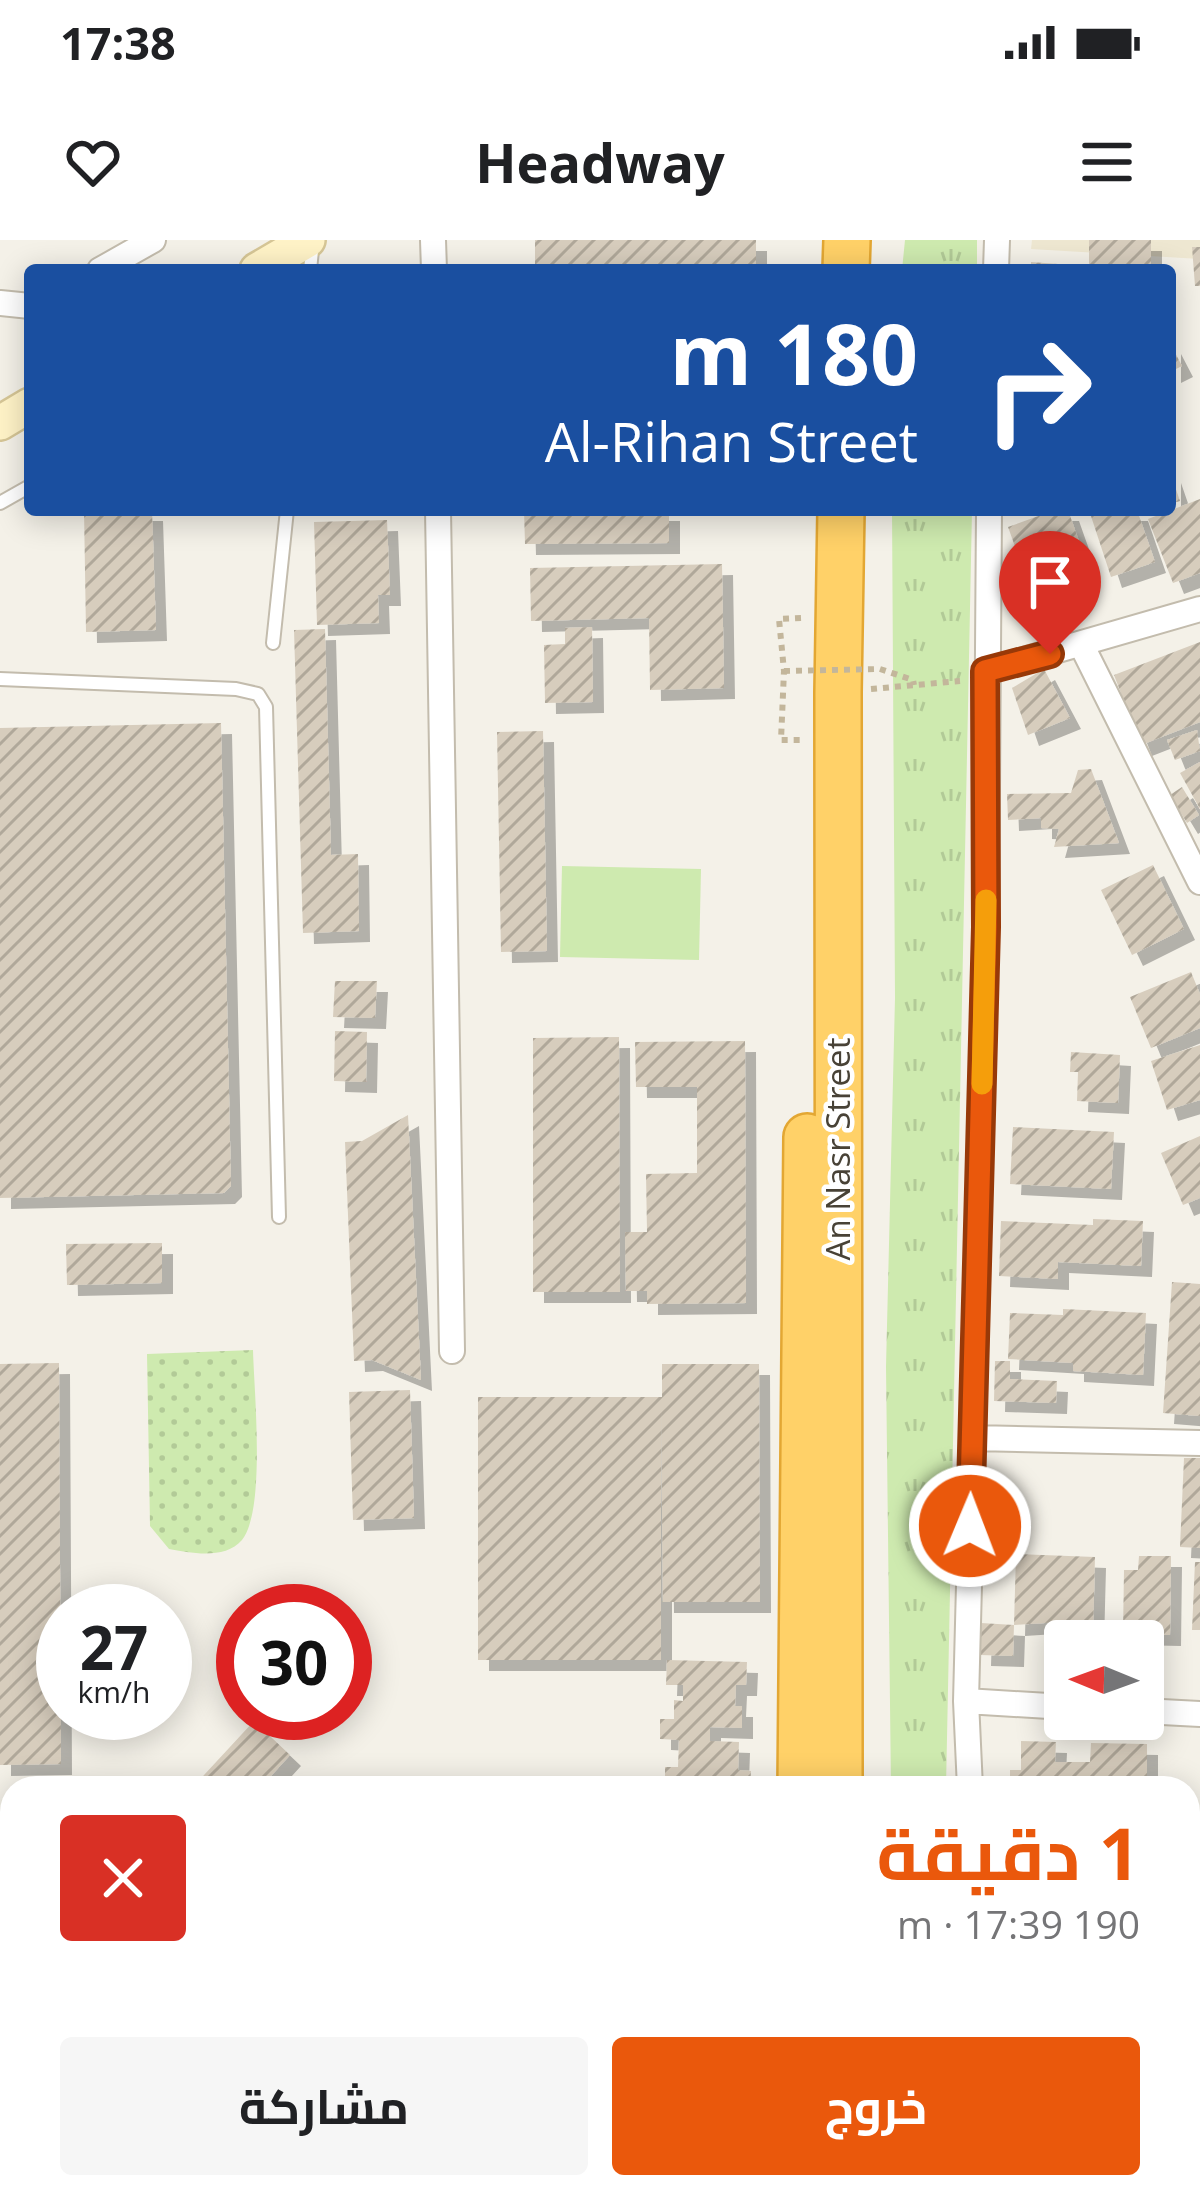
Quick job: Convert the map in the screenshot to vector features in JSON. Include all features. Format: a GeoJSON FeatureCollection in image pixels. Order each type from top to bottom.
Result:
{"type":"FeatureCollection","features":[{"type":"Feature","properties":{"kind":"highway","name":"An Nasr Street"},"geometry":{"type":"LineString","coordinates":[[801,1776],[812,516]]}},
{"type":"Feature","properties":{"kind":"highway","name":"An Nasr Street"},"geometry":{"type":"LineString","coordinates":[[839,1776],[842,516]]}},
{"type":"Feature","properties":{"kind":"street"},"geometry":{"type":"LineString","coordinates":[[111,264],[153,240]]}},
{"type":"Feature","properties":{"kind":"street"},"geometry":{"type":"LineString","coordinates":[[268,264],[310,240]]}},
{"type":"Feature","properties":{"kind":"street"},"geometry":{"type":"LineString","coordinates":[[438,516],[452,1352]]}},
{"type":"Feature","properties":{"kind":"street"},"geometry":{"type":"LineString","coordinates":[[969,1776],[966,1701],[986,927],[989,516]]}},
{"type":"Feature","properties":{"kind":"street"},"geometry":{"type":"LineString","coordinates":[[985,675],[1200,609]]}},
{"type":"Feature","properties":{"kind":"street"},"geometry":{"type":"LineString","coordinates":[[1082,646],[1200,882]]}},
{"type":"Feature","properties":{"kind":"street"},"geometry":{"type":"LineString","coordinates":[[973,1438],[1200,1443]]}},
{"type":"Feature","properties":{"kind":"street"},"geometry":{"type":"LineString","coordinates":[[966,1701],[1044,1705]]}},
{"type":"Feature","properties":{"kind":"street"},"geometry":{"type":"LineString","coordinates":[[1164,1712],[1200,1714]]}},
{"type":"Feature","properties":{"kind":"lane"},"geometry":{"type":"LineString","coordinates":[[273,643],[285,516]]}},
{"type":"Feature","properties":{"kind":"lane"},"geometry":{"type":"LineString","coordinates":[[0,679],[236,689],[259,694],[266,706],[280,1217]]}},
{"type":"Feature","properties":{"kind":"path"},"geometry":{"type":"LineString","coordinates":[[810,617],[779,619],[784,671],[781,740],[810,740]]}},
{"type":"Feature","properties":{"kind":"path"},"geometry":{"type":"LineString","coordinates":[[784,671],[880,669],[913,680],[914,686]]}},
{"type":"Feature","properties":{"kind":"path"},"geometry":{"type":"LineString","coordinates":[[838,692],[985,675]]}},
{"type":"Feature","properties":{"kind":"shaded area"},"geometry":{"type":"Polygon","coordinates":[[[1032,240],[1200,240],[1200,259],[1031,249],[1032,240]]]}},
{"type":"Feature","properties":{"kind":"green space"},"geometry":{"type":"Polygon","coordinates":[[[905,240],[977,240],[977,264],[903,264],[905,240]]]}},
{"type":"Feature","properties":{"kind":"green space"},"geometry":{"type":"Polygon","coordinates":[[[892,516],[972,516],[946,1776],[891,1776],[886,1367],[895,998],[892,516]]]}},
{"type":"Feature","properties":{"kind":"green space"},"geometry":{"type":"Polygon","coordinates":[[[562,866],[701,869],[699,960],[560,957],[562,866]]]}},
{"type":"Feature","properties":{"kind":"green space"},"geometry":{"type":"Polygon","coordinates":[[[253,1350],[257,1449],[249,1525],[242,1540],[227,1550],[207,1554],[169,1549],[150,1526],[147,1354],[253,1350]]]}},
{"type":"Feature","properties":{"kind":"building"},"geometry":{"type":"Polygon","coordinates":[[[535,240],[756,240],[756,264],[535,264],[535,240]]]}},
{"type":"Feature","properties":{"kind":"building"},"geometry":{"type":"Polygon","coordinates":[[[1089,240],[1151,240],[1151,264],[1089,264],[1089,240]]]}},
{"type":"Feature","properties":{"kind":"building"},"geometry":{"type":"Polygon","coordinates":[[[1192,247],[1200,247],[1200,286],[1195,286],[1192,247]]]}},
{"type":"Feature","properties":{"kind":"building"},"geometry":{"type":"Polygon","coordinates":[[[1200,499],[1200,573],[1173,583],[1148,519],[1176,516],[1176,508],[1200,499]]]}},
{"type":"Feature","properties":{"kind":"building"},"geometry":{"type":"Polygon","coordinates":[[[84,516],[152,516],[156,630],[86,632],[84,516]]]}},
{"type":"Feature","properties":{"kind":"building"},"geometry":{"type":"Polygon","coordinates":[[[524,516],[669,516],[669,543],[525,544],[524,516]]]}},
{"type":"Feature","properties":{"kind":"building"},"geometry":{"type":"Polygon","coordinates":[[[1038,516],[1070,516],[1080,544],[1022,566],[1008,527],[1038,516]]]}},
{"type":"Feature","properties":{"kind":"building"},"geometry":{"type":"Polygon","coordinates":[[[1091,516],[1139,516],[1155,562],[1111,577],[1091,516]]]}},
{"type":"Feature","properties":{"kind":"building"},"geometry":{"type":"Polygon","coordinates":[[[387,520],[390,595],[378,595],[379,623],[317,625],[314,522],[387,520]]]}},
{"type":"Feature","properties":{"kind":"building"},"geometry":{"type":"Polygon","coordinates":[[[722,564],[724,688],[650,690],[649,618],[531,621],[530,568],[722,564]]]}},
{"type":"Feature","properties":{"kind":"building"},"geometry":{"type":"Polygon","coordinates":[[[592,627],[593,702],[545,703],[544,645],[565,644],[565,628],[592,627]]]}},
{"type":"Feature","properties":{"kind":"building"},"geometry":{"type":"Polygon","coordinates":[[[325,629],[331,855],[358,854],[359,931],[303,933],[294,630],[325,629]]]}},
{"type":"Feature","properties":{"kind":"building"},"geometry":{"type":"Polygon","coordinates":[[[1200,642],[1200,722],[1141,745],[1114,675],[1200,642]]]}},
{"type":"Feature","properties":{"kind":"building"},"geometry":{"type":"Polygon","coordinates":[[[1044,669],[1070,718],[1028,735],[1012,688],[1044,669]]]}},
{"type":"Feature","properties":{"kind":"building"},"geometry":{"type":"Polygon","coordinates":[[[221,723],[231,1186],[224,1193],[0,1198],[0,728],[221,723]]]}},
{"type":"Feature","properties":{"kind":"building"},"geometry":{"type":"Polygon","coordinates":[[[1197,730],[1200,751],[1175,760],[1167,740],[1197,730]]]}},
{"type":"Feature","properties":{"kind":"building"},"geometry":{"type":"Polygon","coordinates":[[[543,731],[547,951],[501,952],[497,732],[543,731]]]}},
{"type":"Feature","properties":{"kind":"building"},"geometry":{"type":"Polygon","coordinates":[[[1200,762],[1200,809],[1180,773],[1200,762]]]}},
{"type":"Feature","properties":{"kind":"building"},"geometry":{"type":"Polygon","coordinates":[[[1091,769],[1119,843],[1054,847],[1059,829],[1041,828],[1041,818],[1008,820],[1007,794],[1071,793],[1078,770],[1091,769]]]}},
{"type":"Feature","properties":{"kind":"building"},"geometry":{"type":"Polygon","coordinates":[[[1182,787],[1199,815],[1187,823],[1170,795],[1182,787]]]}},
{"type":"Feature","properties":{"kind":"building"},"geometry":{"type":"Polygon","coordinates":[[[1153,865],[1184,929],[1132,955],[1101,890],[1153,865]]]}},
{"type":"Feature","properties":{"kind":"building"},"geometry":{"type":"Polygon","coordinates":[[[1191,972],[1200,994],[1200,1028],[1151,1048],[1130,997],[1191,972]]]}},
{"type":"Feature","properties":{"kind":"building"},"geometry":{"type":"Polygon","coordinates":[[[335,981],[377,981],[375,1018],[333,1017],[335,981]]]}},
{"type":"Feature","properties":{"kind":"building"},"geometry":{"type":"Polygon","coordinates":[[[335,1031],[367,1032],[366,1082],[334,1081],[335,1031]]]}},
{"type":"Feature","properties":{"kind":"building"},"geometry":{"type":"Polygon","coordinates":[[[619,1037],[620,1292],[533,1292],[533,1038],[619,1037]]]}},
{"type":"Feature","properties":{"kind":"building"},"geometry":{"type":"Polygon","coordinates":[[[745,1041],[746,1303],[647,1304],[647,1291],[626,1291],[625,1232],[647,1232],[646,1174],[697,1173],[697,1087],[636,1087],[635,1042],[745,1041]]]}},
{"type":"Feature","properties":{"kind":"building"},"geometry":{"type":"Polygon","coordinates":[[[1200,1045],[1200,1100],[1167,1110],[1151,1061],[1200,1045]]]}},
{"type":"Feature","properties":{"kind":"building"},"geometry":{"type":"Polygon","coordinates":[[[1071,1052],[1120,1055],[1118,1103],[1077,1101],[1078,1072],[1070,1072],[1071,1052]]]}},
{"type":"Feature","properties":{"kind":"building"},"geometry":{"type":"Polygon","coordinates":[[[408,1115],[421,1380],[372,1360],[354,1361],[345,1142],[362,1141],[408,1115]]]}},
{"type":"Feature","properties":{"kind":"building"},"geometry":{"type":"Polygon","coordinates":[[[1013,1127],[1114,1132],[1111,1189],[1010,1184],[1013,1127]]]}},
{"type":"Feature","properties":{"kind":"building"},"geometry":{"type":"Polygon","coordinates":[[[1200,1136],[1200,1198],[1183,1205],[1161,1153],[1200,1136]]]}},
{"type":"Feature","properties":{"kind":"building"},"geometry":{"type":"Polygon","coordinates":[[[1093,1219],[1143,1221],[1141,1266],[1058,1262],[1058,1279],[999,1276],[1001,1221],[1093,1225],[1093,1219]]]}},
{"type":"Feature","properties":{"kind":"building"},"geometry":{"type":"Polygon","coordinates":[[[162,1243],[162,1283],[67,1285],[66,1244],[162,1243]]]}},
{"type":"Feature","properties":{"kind":"building"},"geometry":{"type":"Polygon","coordinates":[[[1172,1282],[1200,1284],[1200,1416],[1163,1413],[1172,1282]]]}},
{"type":"Feature","properties":{"kind":"building"},"geometry":{"type":"Polygon","coordinates":[[[1063,1309],[1146,1313],[1143,1375],[1073,1371],[1073,1363],[1008,1359],[1010,1313],[1063,1315],[1063,1309]]]}},
{"type":"Feature","properties":{"kind":"building"},"geometry":{"type":"Polygon","coordinates":[[[995,1361],[1010,1361],[1010,1379],[1057,1381],[1056,1403],[994,1401],[995,1361]]]}},
{"type":"Feature","properties":{"kind":"building"},"geometry":{"type":"Polygon","coordinates":[[[59,1363],[60,1584],[36,1584],[36,1740],[61,1740],[61,1764],[0,1765],[0,1364],[59,1363]]]}},
{"type":"Feature","properties":{"kind":"building"},"geometry":{"type":"Polygon","coordinates":[[[662,1364],[759,1364],[760,1602],[663,1602],[661,1407],[661,1660],[478,1660],[478,1397],[662,1397],[662,1364]]]}},
{"type":"Feature","properties":{"kind":"building"},"geometry":{"type":"Polygon","coordinates":[[[410,1390],[414,1518],[353,1520],[349,1392],[410,1390]]]}},
{"type":"Feature","properties":{"kind":"building"},"geometry":{"type":"Polygon","coordinates":[[[1184,1458],[1200,1458],[1200,1548],[1180,1547],[1184,1458]]]}},
{"type":"Feature","properties":{"kind":"building"},"geometry":{"type":"Polygon","coordinates":[[[1016,1554],[1095,1557],[1093,1620],[1014,1625],[1016,1554]]]}},
{"type":"Feature","properties":{"kind":"building"},"geometry":{"type":"Polygon","coordinates":[[[1139,1556],[1171,1556],[1170,1635],[1164,1635],[1164,1620],[1123,1620],[1124,1570],[1138,1570],[1139,1556]]]}},
{"type":"Feature","properties":{"kind":"building"},"geometry":{"type":"Polygon","coordinates":[[[1195,1562],[1200,1562],[1200,1630],[1192,1630],[1195,1562]]]}},
{"type":"Feature","properties":{"kind":"building"},"geometry":{"type":"Polygon","coordinates":[[[981,1623],[1014,1625],[1013,1656],[980,1655],[981,1623]]]}},
{"type":"Feature","properties":{"kind":"building"},"geometry":{"type":"Polygon","coordinates":[[[667,1660],[747,1662],[746,1685],[736,1685],[735,1706],[742,1706],[742,1728],[710,1727],[710,1741],[739,1742],[738,1770],[751,1771],[751,1776],[665,1776],[665,1767],[678,1767],[679,1740],[660,1739],[660,1719],[674,1719],[674,1700],[683,1701],[683,1685],[666,1685],[667,1660]]]}},
{"type":"Feature","properties":{"kind":"building"},"geometry":{"type":"Polygon","coordinates":[[[236,1740],[274,1740],[290,1755],[271,1776],[203,1776],[236,1740]]]}},
{"type":"Feature","properties":{"kind":"building"},"geometry":{"type":"Polygon","coordinates":[[[1021,1741],[1056,1742],[1055,1762],[1090,1762],[1091,1743],[1147,1744],[1147,1776],[1010,1776],[1010,1770],[1021,1770],[1021,1741]]]}},
{"type":"Feature","properties":{"kind":"slow traffic"},"geometry":{"type":"LineString","coordinates":[[982,1084],[986,900]]}},
{"type":"Feature","properties":{"kind":"route"},"geometry":{"type":"LineString","coordinates":[[970,1526],[986,927],[985,671],[1050,654]]}}]}
